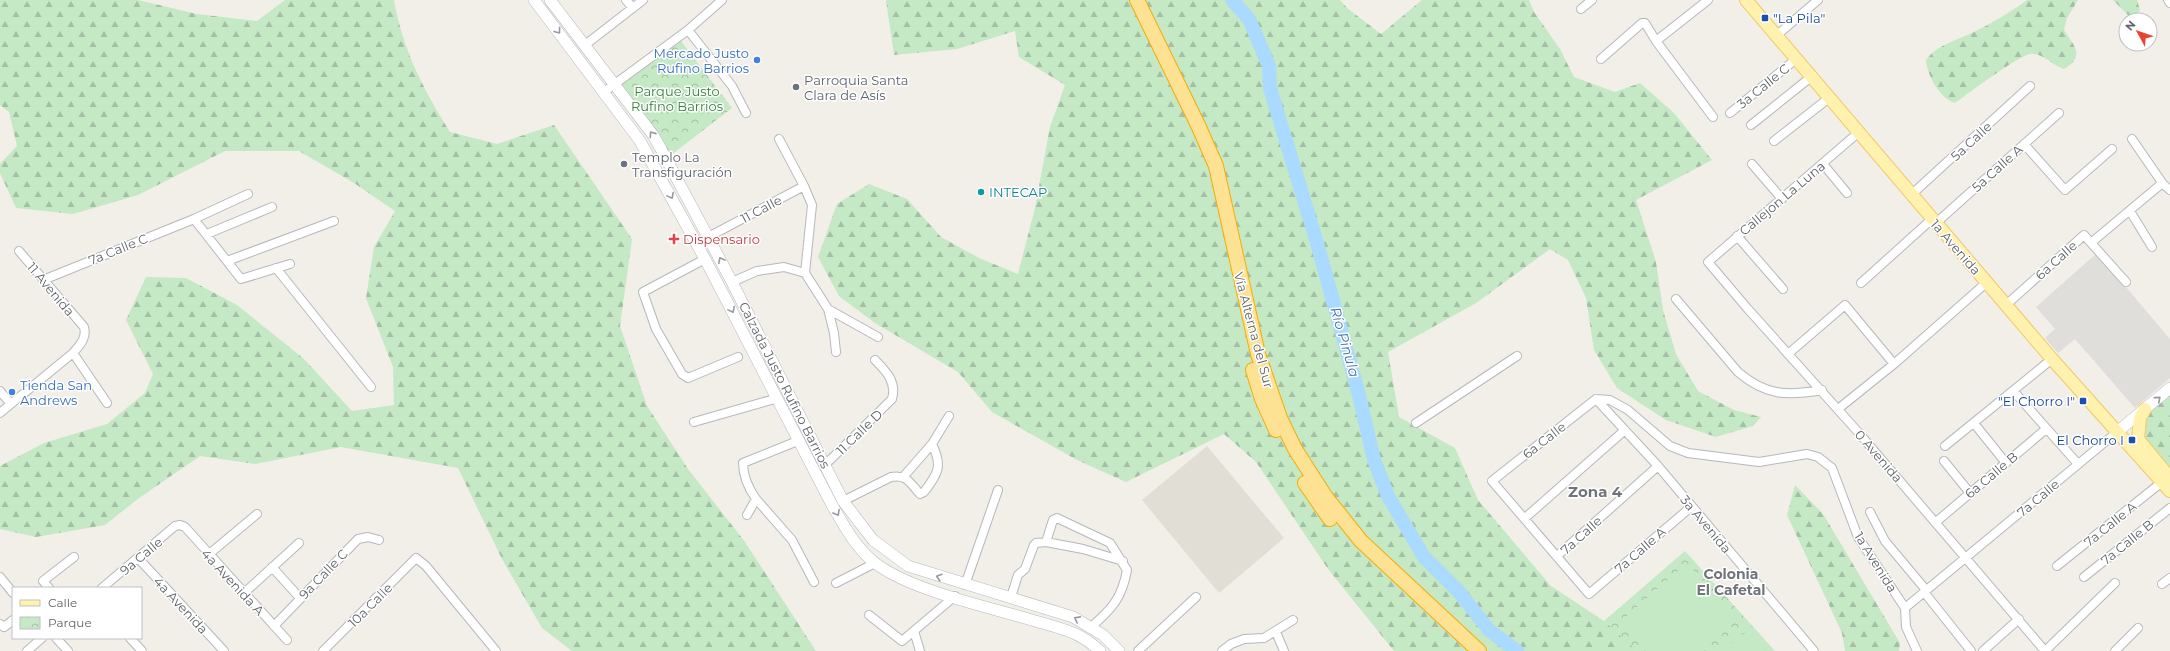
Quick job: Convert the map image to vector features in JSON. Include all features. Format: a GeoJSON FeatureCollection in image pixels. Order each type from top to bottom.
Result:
{"type":"FeatureCollection","features":[{"type":"Feature","properties":{"kind":"highway","name":"Vía Alterna del Sur"},"geometry":{"type":"LineString","coordinates":[[1128,0],[1208,170],[1259,374],[1262,399],[1286,453],[1317,502],[1355,547],[1468,651]]}},
{"type":"Feature","properties":{"kind":"highway","name":"Vía Alterna del Sur"},"geometry":{"type":"LineString","coordinates":[[1137,0],[1198,125],[1216,166],[1254,356]]}},
{"type":"Feature","properties":{"kind":"highway","name":"Vía Alterna del Sur"},"geometry":{"type":"LineString","coordinates":[[1259,374],[1295,449],[1336,511],[1361,541],[1479,651]]}},
{"type":"Feature","properties":{"kind":"main road","name":"1a Avenida"},"geometry":{"type":"LineString","coordinates":[[1746,0],[2052,359],[2117,432],[2167,484]]}},
{"type":"Feature","properties":{"kind":"main road"},"geometry":{"type":"LineString","coordinates":[[2145,409],[2138,426],[2138,439],[2167,484]]}},
{"type":"Feature","properties":{"kind":"street","name":"Calzada Justo Rufino Barrios"},"geometry":{"type":"LineString","coordinates":[[534,0],[640,141],[697,243],[800,440],[831,489],[853,540],[875,563],[897,576],[955,596],[1070,631],[1090,642],[1100,651]]}},
{"type":"Feature","properties":{"kind":"street","name":"Calzada Justo Rufino Barrios"},"geometry":{"type":"LineString","coordinates":[[550,0],[653,135],[709,237],[825,465],[831,489],[843,501],[873,540],[908,566],[965,585],[1074,616],[1103,635],[1119,651]]}},
{"type":"Feature","properties":{"kind":"street"},"geometry":{"type":"LineString","coordinates":[[626,0],[633,8]]}},
{"type":"Feature","properties":{"kind":"street"},"geometry":{"type":"LineString","coordinates":[[585,45],[643,0]]}},
{"type":"Feature","properties":{"kind":"street"},"geometry":{"type":"LineString","coordinates":[[604,92],[688,30],[722,0]]}},
{"type":"Feature","properties":{"kind":"street"},"geometry":{"type":"LineString","coordinates":[[1581,9],[1592,0]]}},
{"type":"Feature","properties":{"kind":"street"},"geometry":{"type":"LineString","coordinates":[[1656,41],[1708,0]]}},
{"type":"Feature","properties":{"kind":"street"},"geometry":{"type":"LineString","coordinates":[[1776,36],[1818,0]]}},
{"type":"Feature","properties":{"kind":"street"},"geometry":{"type":"LineString","coordinates":[[1601,59],[1642,23],[1644,23],[1713,117]]}},
{"type":"Feature","properties":{"kind":"street"},"geometry":{"type":"LineString","coordinates":[[688,30],[732,86],[746,113]]}},
{"type":"Feature","properties":{"kind":"street","name":"3a Calle C"},"geometry":{"type":"LineString","coordinates":[[1730,113],[1796,59]]}},
{"type":"Feature","properties":{"kind":"street"},"geometry":{"type":"LineString","coordinates":[[1751,125],[1811,77]]}},
{"type":"Feature","properties":{"kind":"street","name":"5a Calle"},"geometry":{"type":"LineString","coordinates":[[1911,195],[2030,86]]}},
{"type":"Feature","properties":{"kind":"street"},"geometry":{"type":"LineString","coordinates":[[1774,141],[1829,98]]}},
{"type":"Feature","properties":{"kind":"street","name":"5a Calle A"},"geometry":{"type":"LineString","coordinates":[[1934,221],[2058,113]]}},
{"type":"Feature","properties":{"kind":"street","name":"Callejon La Luna"},"geometry":{"type":"LineString","coordinates":[[1710,265],[1708,262],[1710,258],[1782,199],[1859,132]]}},
{"type":"Feature","properties":{"kind":"street"},"geometry":{"type":"LineString","coordinates":[[779,139],[804,186],[812,205],[805,273],[828,309],[834,332],[836,352]]}},
{"type":"Feature","properties":{"kind":"street"},"geometry":{"type":"LineString","coordinates":[[2132,139],[2163,184],[2170,190]]}},
{"type":"Feature","properties":{"kind":"street"},"geometry":{"type":"LineString","coordinates":[[2024,144],[2065,190],[2112,149]]}},
{"type":"Feature","properties":{"kind":"street"},"geometry":{"type":"LineString","coordinates":[[1752,164],[1782,199]]}},
{"type":"Feature","properties":{"kind":"street"},"geometry":{"type":"LineString","coordinates":[[1823,164],[1847,192]]}},
{"type":"Feature","properties":{"kind":"street","name":"6a Calle"},"geometry":{"type":"LineString","coordinates":[[2006,305],[2083,236],[2092,242],[2163,184]]}},
{"type":"Feature","properties":{"kind":"street","name":"11 Calle"},"geometry":{"type":"LineString","coordinates":[[697,243],[804,186]]}},
{"type":"Feature","properties":{"kind":"street","name":"7a Calle C"},"geometry":{"type":"LineString","coordinates":[[43,280],[194,219],[248,194]]}},
{"type":"Feature","properties":{"kind":"street"},"geometry":{"type":"LineString","coordinates":[[207,234],[272,207]]}},
{"type":"Feature","properties":{"kind":"street"},"geometry":{"type":"LineString","coordinates":[[2130,211],[2152,247]]}},
{"type":"Feature","properties":{"kind":"street"},"geometry":{"type":"LineString","coordinates":[[194,219],[240,279],[290,264]]}},
{"type":"Feature","properties":{"kind":"street"},"geometry":{"type":"LineString","coordinates":[[227,261],[334,221]]}},
{"type":"Feature","properties":{"kind":"street"},"geometry":{"type":"LineString","coordinates":[[1861,283],[1934,221]]}},
{"type":"Feature","properties":{"kind":"street"},"geometry":{"type":"LineString","coordinates":[[1737,236],[1783,289]]}},
{"type":"Feature","properties":{"kind":"street"},"geometry":{"type":"LineString","coordinates":[[2092,242],[2126,282]]}},
{"type":"Feature","properties":{"kind":"street","name":"11 Avenida"},"geometry":{"type":"LineString","coordinates":[[19,251],[84,327],[86,333],[83,341],[73,353]]}},
{"type":"Feature","properties":{"kind":"street"},"geometry":{"type":"LineString","coordinates":[[705,259],[643,292],[656,329],[682,374],[688,378],[738,357]]}},
{"type":"Feature","properties":{"kind":"street","name":"0 Avenida"},"geometry":{"type":"LineString","coordinates":[[1710,265],[1788,354],[1822,390],[2045,651]]}},
{"type":"Feature","properties":{"kind":"street"},"geometry":{"type":"LineString","coordinates":[[276,268],[371,387]]}},
{"type":"Feature","properties":{"kind":"street"},"geometry":{"type":"LineString","coordinates":[[732,282],[757,271],[784,268],[805,273]]}},
{"type":"Feature","properties":{"kind":"street"},"geometry":{"type":"LineString","coordinates":[[1838,409],[1894,364],[1986,283]]}},
{"type":"Feature","properties":{"kind":"street"},"geometry":{"type":"LineString","coordinates":[[1676,299],[1738,372],[1749,382],[1780,394],[1798,394],[1822,390]]}},
{"type":"Feature","properties":{"kind":"street"},"geometry":{"type":"LineString","coordinates":[[1788,354],[1845,305],[1894,364]]}},
{"type":"Feature","properties":{"kind":"street"},"geometry":{"type":"LineString","coordinates":[[828,309],[878,337]]}},
{"type":"Feature","properties":{"kind":"street"},"geometry":{"type":"LineString","coordinates":[[0,413],[73,353],[107,403]]}},
{"type":"Feature","properties":{"kind":"street"},"geometry":{"type":"LineString","coordinates":[[1416,423],[1517,356]]}},
{"type":"Feature","properties":{"kind":"street"},"geometry":{"type":"LineString","coordinates":[[1945,446],[2052,359]]}},
{"type":"Feature","properties":{"kind":"street","name":"11 Calle D"},"geometry":{"type":"LineString","coordinates":[[825,465],[892,399],[894,388],[892,381],[875,360]]}},
{"type":"Feature","properties":{"kind":"street","name":"7a Calle"},"geometry":{"type":"LineString","coordinates":[[1905,608],[2170,388]]}},
{"type":"Feature","properties":{"kind":"street"},"geometry":{"type":"LineString","coordinates":[[0,391],[11,404]]}},
{"type":"Feature","properties":{"kind":"street"},"geometry":{"type":"LineString","coordinates":[[2017,395],[2078,464]]}},
{"type":"Feature","properties":{"kind":"street"},"geometry":{"type":"LineString","coordinates":[[694,422],[778,398]]}},
{"type":"Feature","properties":{"kind":"street","name":"6a Calle"},"geometry":{"type":"LineString","coordinates":[[1525,518],[1492,481],[1596,399]]}},
{"type":"Feature","properties":{"kind":"street","name":"3a Avenida"},"geometry":{"type":"LineString","coordinates":[[1596,399],[1658,466],[1691,507],[1814,651]]}},
{"type":"Feature","properties":{"kind":"street","name":"1a Avenida"},"geometry":{"type":"LineString","coordinates":[[1596,399],[1610,400],[1628,410],[1670,446],[1688,453],[1759,462],[1807,454],[1818,457],[1832,468],[1858,537],[1905,608],[1906,627],[1917,651]]}},
{"type":"Feature","properties":{"kind":"street"},"geometry":{"type":"LineString","coordinates":[[843,501],[891,477],[904,476],[932,444],[949,416]]}},
{"type":"Feature","properties":{"kind":"street"},"geometry":{"type":"LineString","coordinates":[[1977,427],[2006,463]]}},
{"type":"Feature","properties":{"kind":"street","name":"6a Calle B"},"geometry":{"type":"LineString","coordinates":[[1936,522],[2046,429]]}},
{"type":"Feature","properties":{"kind":"street"},"geometry":{"type":"LineString","coordinates":[[1557,556],[1525,518],[1626,430]]}},
{"type":"Feature","properties":{"kind":"street"},"geometry":{"type":"LineString","coordinates":[[800,440],[743,463],[743,470],[751,493],[792,540],[814,582]]}},
{"type":"Feature","properties":{"kind":"street"},"geometry":{"type":"LineString","coordinates":[[904,476],[920,494],[924,492],[937,470],[939,458],[932,444]]}},
{"type":"Feature","properties":{"kind":"street"},"geometry":{"type":"LineString","coordinates":[[1944,461],[1970,493]]}},
{"type":"Feature","properties":{"kind":"street","name":"7a Calle"},"geometry":{"type":"LineString","coordinates":[[1557,556],[1658,466]]}},
{"type":"Feature","properties":{"kind":"street","name":"7a Calle A"},"geometry":{"type":"LineString","coordinates":[[2057,566],[2167,484]]}},
{"type":"Feature","properties":{"kind":"street"},"geometry":{"type":"LineString","coordinates":[[965,585],[998,490]]}},
{"type":"Feature","properties":{"kind":"street"},"geometry":{"type":"LineString","coordinates":[[747,515],[756,499]]}},
{"type":"Feature","properties":{"kind":"street","name":"7a Calle A"},"geometry":{"type":"LineString","coordinates":[[1557,556],[1589,594],[1691,507]]}},
{"type":"Feature","properties":{"kind":"street","name":"7a Calle B"},"geometry":{"type":"LineString","coordinates":[[2084,577],[2170,508]]}},
{"type":"Feature","properties":{"kind":"street"},"geometry":{"type":"LineString","coordinates":[[1870,512],[1885,541],[1971,651]]}},
{"type":"Feature","properties":{"kind":"street"},"geometry":{"type":"LineString","coordinates":[[208,556],[257,514]]}},
{"type":"Feature","properties":{"kind":"street"},"geometry":{"type":"LineString","coordinates":[[1046,542],[1053,520],[1057,518],[1110,543],[1123,561],[1127,570],[1124,586],[1110,611],[1091,626]]}},
{"type":"Feature","properties":{"kind":"street","name":"4a Avenida A"},"geometry":{"type":"LineString","coordinates":[[180,524],[185,527],[208,556],[287,640]]}},
{"type":"Feature","properties":{"kind":"street","name":"9a Calle"},"geometry":{"type":"LineString","coordinates":[[103,587],[180,524]]}},
{"type":"Feature","properties":{"kind":"street","name":"9a Calle C"},"geometry":{"type":"LineString","coordinates":[[274,626],[358,539],[368,537],[379,540]]}},
{"type":"Feature","properties":{"kind":"street"},"geometry":{"type":"LineString","coordinates":[[1011,597],[1018,575],[1025,569],[1036,543],[1046,542],[1083,549],[1123,561]]}},
{"type":"Feature","properties":{"kind":"street"},"geometry":{"type":"LineString","coordinates":[[243,594],[299,543]]}},
{"type":"Feature","properties":{"kind":"street"},"geometry":{"type":"LineString","coordinates":[[48,587],[43,581],[74,557]]}},
{"type":"Feature","properties":{"kind":"street","name":"4a Avenida"},"geometry":{"type":"LineString","coordinates":[[138,558],[224,651]]}},
{"type":"Feature","properties":{"kind":"street","name":"10a Calle"},"geometry":{"type":"LineString","coordinates":[[323,651],[416,558],[422,561],[496,651]]}},
{"type":"Feature","properties":{"kind":"street"},"geometry":{"type":"LineString","coordinates":[[836,582],[875,563]]}},
{"type":"Feature","properties":{"kind":"street"},"geometry":{"type":"LineString","coordinates":[[272,567],[300,598]]}},
{"type":"Feature","properties":{"kind":"street"},"geometry":{"type":"LineString","coordinates":[[0,577],[12,592]]}},
{"type":"Feature","properties":{"kind":"street"},"geometry":{"type":"LineString","coordinates":[[2162,584],[2170,578]]}},
{"type":"Feature","properties":{"kind":"street"},"geometry":{"type":"LineString","coordinates":[[2045,651],[2115,583]]}},
{"type":"Feature","properties":{"kind":"street"},"geometry":{"type":"LineString","coordinates":[[869,615],[902,640],[955,596]]}},
{"type":"Feature","properties":{"kind":"street"},"geometry":{"type":"LineString","coordinates":[[1138,651],[1196,597]]}},
{"type":"Feature","properties":{"kind":"street"},"geometry":{"type":"LineString","coordinates":[[1037,622],[1042,607]]}},
{"type":"Feature","properties":{"kind":"street"},"geometry":{"type":"LineString","coordinates":[[1983,651],[2019,619]]}},
{"type":"Feature","properties":{"kind":"street"},"geometry":{"type":"LineString","coordinates":[[1222,651],[1231,644],[1244,639],[1262,639],[1276,632],[1293,620]]}},
{"type":"Feature","properties":{"kind":"street"},"geometry":{"type":"LineString","coordinates":[[0,624],[4,628],[12,621]]}},
{"type":"Feature","properties":{"kind":"street"},"geometry":{"type":"LineString","coordinates":[[2115,651],[2138,628]]}},
{"type":"Feature","properties":{"kind":"street"},"geometry":{"type":"LineString","coordinates":[[914,631],[920,651]]}},
{"type":"Feature","properties":{"kind":"street"},"geometry":{"type":"LineString","coordinates":[[1276,632],[1284,651]]}},
{"type":"Feature","properties":{"kind":"street"},"geometry":{"type":"LineString","coordinates":[[27,651],[41,639]]}},
{"type":"Feature","properties":{"kind":"street"},"geometry":{"type":"LineString","coordinates":[[57,639],[68,651]]}},
{"type":"Feature","properties":{"kind":"street"},"geometry":{"type":"LineString","coordinates":[[131,639],[142,651]]}},
{"type":"Feature","properties":{"kind":"shaded area"},"geometry":{"type":"Polygon","coordinates":[[[2097,253],[2170,339],[2170,378],[2135,408],[2075,339],[2058,353],[2045,338],[2055,329],[2036,307],[2097,253]]]}},
{"type":"Feature","properties":{"kind":"shaded area"},"geometry":{"type":"Polygon","coordinates":[[[1207,446],[1284,538],[1219,593],[1142,500],[1207,446]]]}},
{"type":"Feature","properties":{"kind":"green space"},"geometry":{"type":"Polygon","coordinates":[[[0,0],[138,0],[197,14],[257,21],[285,0],[394,0],[402,35],[415,69],[431,101],[450,132],[497,144],[554,125],[632,239],[620,326],[647,406],[688,469],[745,542],[816,651],[572,651],[542,628],[502,559],[458,468],[341,447],[255,464],[200,456],[139,498],[105,525],[36,537],[0,529],[0,466],[44,443],[107,424],[145,393],[153,374],[126,320],[146,277],[186,278],[237,305],[304,359],[352,411],[394,405],[393,367],[366,298],[374,247],[395,211],[354,183],[299,151],[225,151],[138,195],[73,214],[16,208],[0,173],[0,164],[17,146],[9,112],[0,105],[0,0]]]}},
{"type":"Feature","properties":{"kind":"green space"},"geometry":{"type":"Polygon","coordinates":[[[886,0],[1340,0],[1347,8],[1381,34],[1422,0],[1529,0],[1534,12],[1560,49],[1574,77],[1615,92],[1640,83],[1674,113],[1712,160],[1636,200],[1656,262],[1663,310],[1676,354],[1698,391],[1734,410],[1761,417],[1753,426],[1716,437],[1666,420],[1617,388],[1594,350],[1586,298],[1568,260],[1550,249],[1476,303],[1388,352],[1399,417],[1455,448],[1478,500],[1551,586],[1610,625],[1637,651],[1394,651],[1328,569],[1256,462],[1224,434],[1126,482],[1077,460],[992,412],[958,372],[875,323],[839,296],[818,257],[837,204],[869,184],[907,199],[941,237],[979,258],[1018,274],[1035,208],[1050,127],[1065,85],[1019,57],[1015,31],[957,49],[894,55],[886,0]]]}},
{"type":"Feature","properties":{"kind":"green space"},"geometry":{"type":"Polygon","coordinates":[[[2027,0],[2078,0],[2067,18],[2064,30],[2076,51],[2075,60],[2064,69],[2039,55],[2030,54],[2004,68],[1955,103],[1944,97],[1935,86],[1926,60],[1942,46],[1988,25],[2027,0]]]}},
{"type":"Feature","properties":{"kind":"green space"},"geometry":{"type":"Polygon","coordinates":[[[2113,0],[2137,0],[2140,10],[2139,12],[2125,12],[2113,0]]]}},
{"type":"Feature","properties":{"kind":"green space","name":"Parque Justo Rufino Barrios"},"geometry":{"type":"Polygon","coordinates":[[[681,41],[732,108],[671,155],[621,85],[681,41]]]}},
{"type":"Feature","properties":{"kind":"green space"},"geometry":{"type":"Polygon","coordinates":[[[2170,393],[2170,475],[2142,439],[2144,423],[2149,412],[2170,393]]]}},
{"type":"Feature","properties":{"kind":"green space"},"geometry":{"type":"Polygon","coordinates":[[[1795,485],[1823,514],[1900,643],[1899,651],[1845,651],[1842,633],[1787,515],[1795,485]]]}},
{"type":"Feature","properties":{"kind":"green space"},"geometry":{"type":"Polygon","coordinates":[[[1685,551],[1775,651],[1637,651],[1604,621],[1685,551]]]}},
{"type":"Feature","properties":{"kind":"green space"},"geometry":{"type":"Polygon","coordinates":[[[1687,563],[1735,618],[1697,651],[1646,651],[1620,622],[1687,563]]]}},
{"type":"Feature","properties":{"kind":"green space"},"geometry":{"type":"Polygon","coordinates":[[[1748,630],[1766,651],[1723,651],[1748,630]]]}},
{"type":"Feature","properties":{"kind":"waterway","name":"Río Pinula"},"geometry":{"type":"LineString","coordinates":[[1232,0],[1249,19],[1269,66],[1270,88],[1317,243],[1359,395],[1374,460],[1388,496],[1424,557],[1459,592],[1489,630],[1517,651]]}},
{"type":"Feature","properties":{"kind":"place","name":"\"La Pila\""},"geometry":{"type":"Point","coordinates":[1765,18]}},
{"type":"Feature","properties":{"kind":"place","name":"Mercado Justo Rufino Barrios"},"geometry":{"type":"Point","coordinates":[757,60]}},
{"type":"Feature","properties":{"kind":"place","name":"Parroquia Santa Clara de Asís"},"geometry":{"type":"Point","coordinates":[796,87]}},
{"type":"Feature","properties":{"kind":"place","name":"Templo La Transfiguración"},"geometry":{"type":"Point","coordinates":[624,164]}},
{"type":"Feature","properties":{"kind":"place","name":"INTECAP"},"geometry":{"type":"Point","coordinates":[981,192]}},
{"type":"Feature","properties":{"kind":"place","name":"Dispensario"},"geometry":{"type":"Point","coordinates":[674,239]}},
{"type":"Feature","properties":{"kind":"place","name":"Tienda San Andrews"},"geometry":{"type":"Point","coordinates":[12,392]}},
{"type":"Feature","properties":{"kind":"place","name":"\"El Chorro I\""},"geometry":{"type":"Point","coordinates":[2083,401]}},
{"type":"Feature","properties":{"kind":"place","name":"El Chorro I"},"geometry":{"type":"Point","coordinates":[2132,440]}},
{"type":"Feature","properties":{"kind":"district","name":"Zona 4"},"geometry":{"type":"Point","coordinates":[1595,491]}},
{"type":"Feature","properties":{"kind":"district","name":"Colonia El Cafetal"},"geometry":{"type":"Point","coordinates":[1731,582]}}]}
